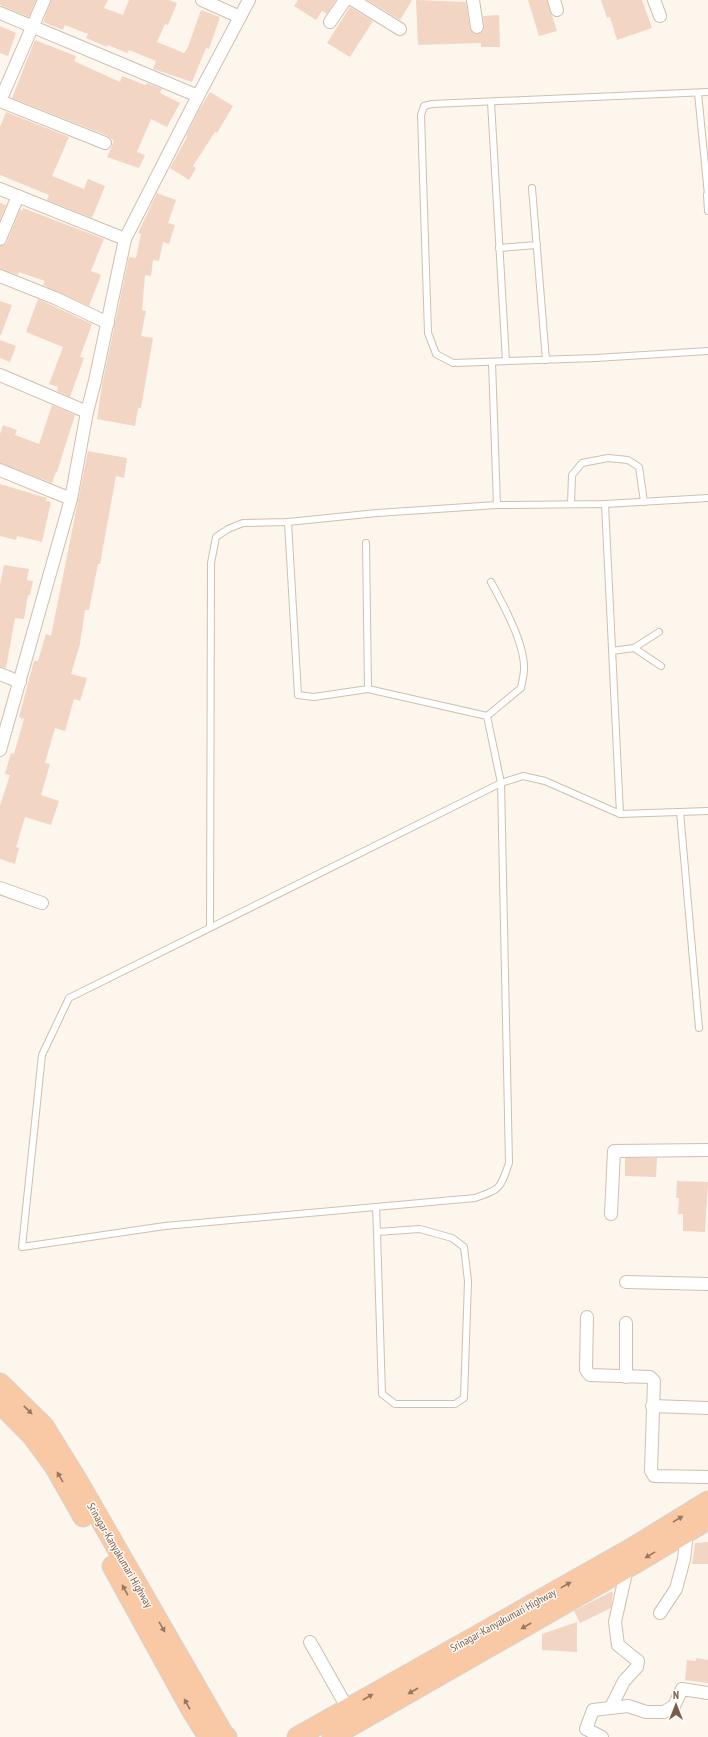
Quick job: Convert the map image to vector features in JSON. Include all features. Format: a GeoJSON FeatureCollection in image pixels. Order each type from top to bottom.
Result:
{"type":"FeatureCollection","features":[{"type":"Feature","properties":{"kind":"highway","name":"Srinagar-Kanyakumari Highway"},"geometry":{"type":"LineString","coordinates":[[0,1383],[44,1426],[78,1481],[223,1733],[227,1737]]}},
{"type":"Feature","properties":{"kind":"highway","name":"Srinagar-Kanyakumari Highway"},"geometry":{"type":"LineString","coordinates":[[0,1404],[32,1436],[54,1466],[119,1579],[190,1708],[208,1737]]}},
{"type":"Feature","properties":{"kind":"highway","name":"Srinagar-Kanyakumari Highway"},"geometry":{"type":"LineString","coordinates":[[297,1737],[630,1549],[708,1501]]}},
{"type":"Feature","properties":{"kind":"highway","name":"Srinagar-Kanyakumari Highway"},"geometry":{"type":"LineString","coordinates":[[332,1737],[708,1520]]}},
{"type":"Feature","properties":{"kind":"street"},"geometry":{"type":"LineString","coordinates":[[44,0],[0,101],[105,143]]}},
{"type":"Feature","properties":{"kind":"street"},"geometry":{"type":"LineString","coordinates":[[202,0],[240,17]]}},
{"type":"Feature","properties":{"kind":"street"},"geometry":{"type":"LineString","coordinates":[[0,750],[71,499],[87,412],[108,322],[125,238],[249,0]]}},
{"type":"Feature","properties":{"kind":"street"},"geometry":{"type":"LineString","coordinates":[[330,22],[345,0]]}},
{"type":"Feature","properties":{"kind":"street"},"geometry":{"type":"LineString","coordinates":[[353,0],[400,29]]}},
{"type":"Feature","properties":{"kind":"street"},"geometry":{"type":"LineString","coordinates":[[473,0],[477,27]]}},
{"type":"Feature","properties":{"kind":"street"},"geometry":{"type":"LineString","coordinates":[[654,0],[660,16]]}},
{"type":"Feature","properties":{"kind":"street"},"geometry":{"type":"LineString","coordinates":[[0,13],[198,96]]}},
{"type":"Feature","properties":{"kind":"street"},"geometry":{"type":"LineString","coordinates":[[0,189],[125,238]]}},
{"type":"Feature","properties":{"kind":"street"},"geometry":{"type":"LineString","coordinates":[[0,239],[18,196]]}},
{"type":"Feature","properties":{"kind":"street"},"geometry":{"type":"LineString","coordinates":[[0,276],[55,298],[108,322]]}},
{"type":"Feature","properties":{"kind":"street"},"geometry":{"type":"LineString","coordinates":[[0,375],[87,412]]}},
{"type":"Feature","properties":{"kind":"street"},"geometry":{"type":"LineString","coordinates":[[0,470],[71,499]]}},
{"type":"Feature","properties":{"kind":"street"},"geometry":{"type":"LineString","coordinates":[[0,674],[20,682]]}},
{"type":"Feature","properties":{"kind":"street"},"geometry":{"type":"LineString","coordinates":[[0,888],[42,903]]}},
{"type":"Feature","properties":{"kind":"street"},"geometry":{"type":"LineString","coordinates":[[611,1214],[614,1151],[708,1150]]}},
{"type":"Feature","properties":{"kind":"street"},"geometry":{"type":"LineString","coordinates":[[626,1282],[708,1284]]}},
{"type":"Feature","properties":{"kind":"street"},"geometry":{"type":"LineString","coordinates":[[587,1317],[586,1370],[590,1375],[650,1377],[654,1381],[651,1471],[654,1476],[708,1477]]}},
{"type":"Feature","properties":{"kind":"street"},"geometry":{"type":"LineString","coordinates":[[626,1323],[626,1377]]}},
{"type":"Feature","properties":{"kind":"street"},"geometry":{"type":"LineString","coordinates":[[652,1406],[708,1408]]}},
{"type":"Feature","properties":{"kind":"street"},"geometry":{"type":"LineString","coordinates":[[660,1613],[676,1589],[684,1559],[687,1533]]}},
{"type":"Feature","properties":{"kind":"street"},"geometry":{"type":"LineString","coordinates":[[611,1707],[624,1681],[637,1667],[638,1661],[618,1645],[615,1622],[627,1568]]}},
{"type":"Feature","properties":{"kind":"street"},"geometry":{"type":"LineString","coordinates":[[310,1642],[348,1709]]}},
{"type":"Feature","properties":{"kind":"street"},"geometry":{"type":"LineString","coordinates":[[602,1737],[586,1733],[593,1710],[628,1706],[646,1712],[664,1712],[674,1706],[682,1689],[708,1693]]}},
{"type":"Feature","properties":{"kind":"lane"},"geometry":{"type":"LineString","coordinates":[[708,92],[432,104],[424,106],[421,115],[428,333],[436,354],[453,363],[546,360],[708,351]]}},
{"type":"Feature","properties":{"kind":"lane"},"geometry":{"type":"LineString","coordinates":[[698,93],[708,196],[708,211]]}},
{"type":"Feature","properties":{"kind":"lane"},"geometry":{"type":"LineString","coordinates":[[491,102],[506,361]]}},
{"type":"Feature","properties":{"kind":"lane"},"geometry":{"type":"LineString","coordinates":[[532,188],[546,360]]}},
{"type":"Feature","properties":{"kind":"lane"},"geometry":{"type":"LineString","coordinates":[[499,248],[537,244]]}},
{"type":"Feature","properties":{"kind":"lane"},"geometry":{"type":"LineString","coordinates":[[492,362],[497,505]]}},
{"type":"Feature","properties":{"kind":"lane"},"geometry":{"type":"LineString","coordinates":[[571,504],[572,475],[582,463],[608,458],[628,460],[640,467],[644,502]]}},
{"type":"Feature","properties":{"kind":"lane"},"geometry":{"type":"LineString","coordinates":[[210,927],[211,563],[216,537],[228,529],[243,523],[288,522],[376,513],[497,505],[604,504],[708,498]]}},
{"type":"Feature","properties":{"kind":"lane"},"geometry":{"type":"LineString","coordinates":[[604,504],[620,814]]}},
{"type":"Feature","properties":{"kind":"lane"},"geometry":{"type":"LineString","coordinates":[[288,522],[298,695],[314,697],[368,689],[487,716]]}},
{"type":"Feature","properties":{"kind":"lane"},"geometry":{"type":"LineString","coordinates":[[366,543],[368,689]]}},
{"type":"Feature","properties":{"kind":"lane"},"geometry":{"type":"LineString","coordinates":[[487,716],[521,688],[524,668],[518,638],[503,603],[491,582]]}},
{"type":"Feature","properties":{"kind":"lane"},"geometry":{"type":"LineString","coordinates":[[612,651],[634,648],[659,632]]}},
{"type":"Feature","properties":{"kind":"lane"},"geometry":{"type":"LineString","coordinates":[[634,648],[661,666]]}},
{"type":"Feature","properties":{"kind":"lane"},"geometry":{"type":"LineString","coordinates":[[487,716],[501,783],[509,1163],[502,1185],[492,1193],[475,1198],[165,1226],[22,1247],[42,1056],[69,998],[501,783],[523,776],[545,781],[620,814],[708,811]]}},
{"type":"Feature","properties":{"kind":"lane"},"geometry":{"type":"LineString","coordinates":[[680,812],[699,1028]]}},
{"type":"Feature","properties":{"kind":"lane"},"geometry":{"type":"LineString","coordinates":[[376,1207],[382,1394],[395,1404],[455,1404],[464,1398],[468,1281],[464,1247],[452,1238],[420,1229],[377,1232]]}},
{"type":"Feature","properties":{"kind":"building"},"geometry":{"type":"Polygon","coordinates":[[[0,0],[36,0],[29,17],[0,5],[0,0]]]}},
{"type":"Feature","properties":{"kind":"building"},"geometry":{"type":"Polygon","coordinates":[[[51,0],[108,0],[104,8],[123,15],[129,0],[169,0],[177,3],[168,25],[165,24],[157,42],[184,53],[188,47],[201,10],[220,17],[209,49],[206,48],[192,82],[153,69],[156,61],[129,50],[127,53],[108,45],[107,47],[86,38],[88,34],[65,25],[63,30],[43,22],[51,0]]]}},
{"type":"Feature","properties":{"kind":"building"},"geometry":{"type":"Polygon","coordinates":[[[298,0],[336,0],[327,14],[322,11],[316,20],[294,6],[298,0]]]}},
{"type":"Feature","properties":{"kind":"building"},"geometry":{"type":"Polygon","coordinates":[[[367,0],[412,0],[400,20],[367,0]]]}},
{"type":"Feature","properties":{"kind":"building"},"geometry":{"type":"Polygon","coordinates":[[[416,0],[466,2],[470,28],[475,34],[481,33],[484,30],[483,16],[499,15],[500,47],[481,47],[481,43],[418,45],[416,0]]]}},
{"type":"Feature","properties":{"kind":"building"},"geometry":{"type":"Polygon","coordinates":[[[528,0],[547,0],[557,31],[539,36],[528,0]]]}},
{"type":"Feature","properties":{"kind":"building"},"geometry":{"type":"Polygon","coordinates":[[[601,0],[642,0],[652,28],[617,40],[610,17],[607,18],[601,0]]]}},
{"type":"Feature","properties":{"kind":"building"},"geometry":{"type":"Polygon","coordinates":[[[350,7],[373,21],[350,57],[327,43],[350,7]]]}},
{"type":"Feature","properties":{"kind":"building"},"geometry":{"type":"Polygon","coordinates":[[[0,26],[16,33],[8,56],[0,53],[0,26]]]}},
{"type":"Feature","properties":{"kind":"building"},"geometry":{"type":"Polygon","coordinates":[[[35,40],[76,56],[74,61],[120,82],[122,76],[145,85],[147,83],[162,89],[160,93],[180,103],[167,127],[151,119],[137,152],[145,155],[139,168],[107,157],[114,141],[108,136],[12,98],[35,40]]]}},
{"type":"Feature","properties":{"kind":"building"},"geometry":{"type":"Polygon","coordinates":[[[210,92],[233,106],[217,133],[215,132],[193,166],[196,168],[189,180],[170,168],[187,137],[186,136],[198,112],[210,92]]]}},
{"type":"Feature","properties":{"kind":"building"},"geometry":{"type":"Polygon","coordinates":[[[6,112],[69,137],[52,176],[84,189],[88,179],[105,186],[92,218],[47,200],[49,195],[0,175],[0,127],[6,112]]]}},
{"type":"Feature","properties":{"kind":"building"},"geometry":{"type":"Polygon","coordinates":[[[157,193],[176,200],[168,223],[175,225],[169,244],[163,242],[159,261],[153,260],[151,276],[145,275],[142,310],[146,311],[141,336],[153,338],[141,408],[138,408],[135,426],[97,419],[102,385],[129,257],[136,258],[141,234],[138,233],[157,193]]]}},
{"type":"Feature","properties":{"kind":"building"},"geometry":{"type":"Polygon","coordinates":[[[0,203],[6,205],[0,220],[0,203]]]}},
{"type":"Feature","properties":{"kind":"building"},"geometry":{"type":"Polygon","coordinates":[[[23,208],[104,239],[91,271],[101,275],[89,306],[43,285],[45,281],[19,272],[18,275],[0,269],[0,246],[7,242],[20,210],[22,211],[23,208]]]}},
{"type":"Feature","properties":{"kind":"building"},"geometry":{"type":"Polygon","coordinates":[[[38,299],[92,324],[80,357],[84,358],[70,397],[57,391],[58,387],[49,384],[63,347],[26,332],[38,299]]]}},
{"type":"Feature","properties":{"kind":"building"},"geometry":{"type":"Polygon","coordinates":[[[0,301],[12,305],[1,335],[0,335],[0,301]]]}},
{"type":"Feature","properties":{"kind":"building"},"geometry":{"type":"Polygon","coordinates":[[[0,340],[16,346],[10,362],[0,358],[0,340]]]}},
{"type":"Feature","properties":{"kind":"building"},"geometry":{"type":"Polygon","coordinates":[[[52,405],[75,415],[57,472],[52,483],[0,463],[0,434],[3,425],[17,430],[15,435],[39,444],[52,405]]]}},
{"type":"Feature","properties":{"kind":"building"},"geometry":{"type":"Polygon","coordinates":[[[88,451],[127,458],[124,478],[116,476],[100,564],[98,564],[89,610],[85,610],[80,644],[71,674],[87,678],[80,701],[74,699],[65,731],[55,728],[45,763],[50,764],[41,795],[59,801],[51,825],[25,817],[16,847],[19,848],[15,864],[0,859],[0,806],[10,775],[5,774],[11,753],[14,754],[24,719],[19,717],[34,661],[38,661],[46,634],[51,636],[88,451]]]}},
{"type":"Feature","properties":{"kind":"building"},"geometry":{"type":"Polygon","coordinates":[[[0,484],[47,498],[46,501],[51,502],[42,542],[17,536],[16,540],[0,536],[0,484]]]}},
{"type":"Feature","properties":{"kind":"building"},"geometry":{"type":"Polygon","coordinates":[[[4,565],[29,569],[27,580],[33,581],[30,595],[28,595],[24,619],[15,618],[6,668],[0,667],[0,585],[4,565]]]}},
{"type":"Feature","properties":{"kind":"building"},"geometry":{"type":"Polygon","coordinates":[[[625,1158],[657,1158],[656,1177],[625,1176],[625,1158]]]}},
{"type":"Feature","properties":{"kind":"building"},"geometry":{"type":"Polygon","coordinates":[[[677,1181],[708,1182],[705,1232],[683,1231],[683,1214],[678,1214],[679,1198],[676,1198],[677,1181]]]}},
{"type":"Feature","properties":{"kind":"building"},"geometry":{"type":"Polygon","coordinates":[[[708,1542],[708,1564],[692,1564],[695,1543],[708,1542]]]}},
{"type":"Feature","properties":{"kind":"building"},"geometry":{"type":"Polygon","coordinates":[[[612,1591],[611,1608],[580,1623],[574,1611],[612,1591]]]}},
{"type":"Feature","properties":{"kind":"building"},"geometry":{"type":"Polygon","coordinates":[[[577,1622],[577,1652],[542,1650],[542,1634],[577,1622]]]}},
{"type":"Feature","properties":{"kind":"building"},"geometry":{"type":"Polygon","coordinates":[[[696,1658],[708,1660],[708,1683],[685,1680],[687,1660],[696,1661],[696,1658]]]}}]}
